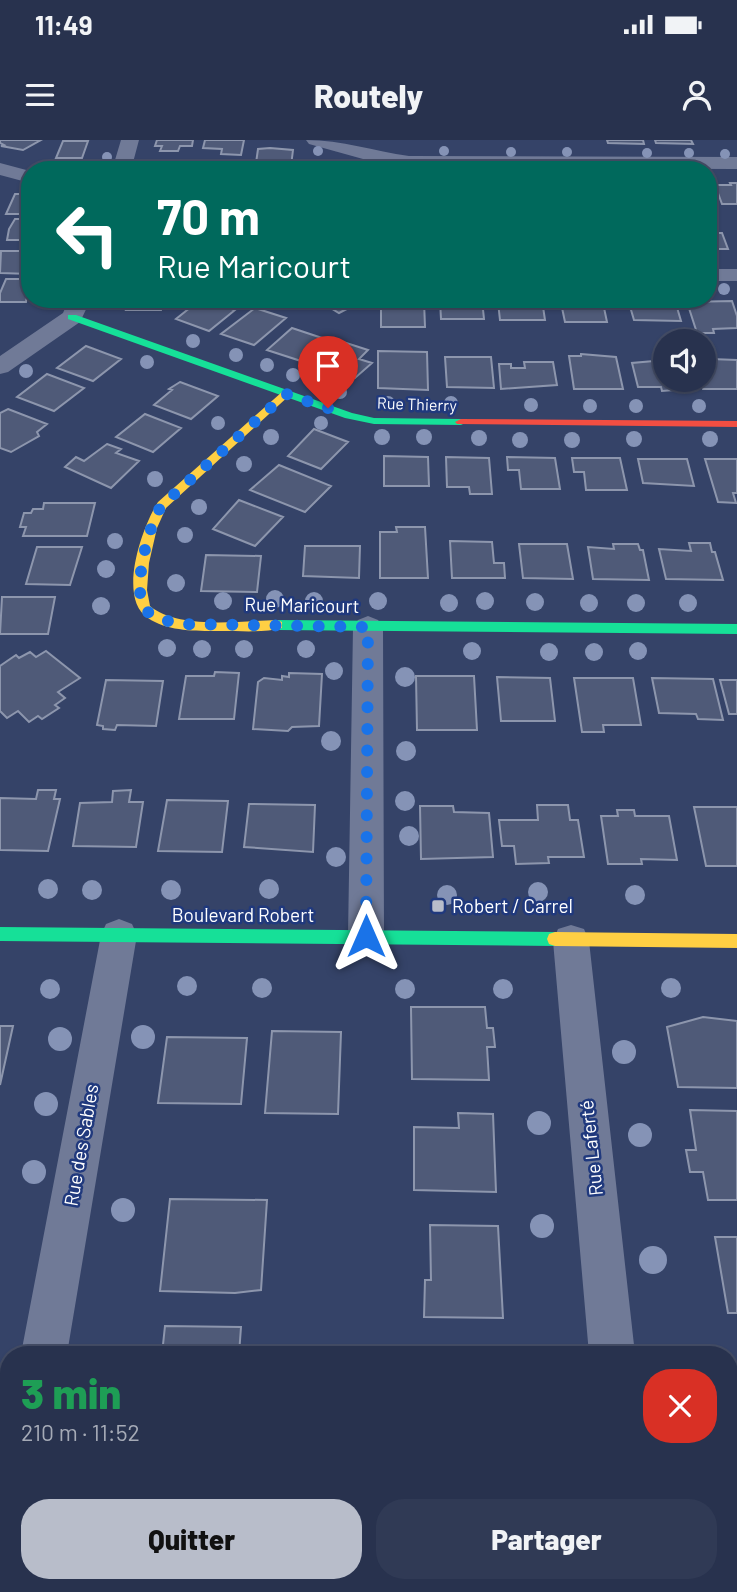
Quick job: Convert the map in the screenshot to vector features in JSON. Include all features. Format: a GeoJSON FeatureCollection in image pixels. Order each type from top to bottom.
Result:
{"type":"FeatureCollection","features":[{"type":"Feature","properties":{"kind":"street"},"geometry":{"type":"LineString","coordinates":[[124,161],[130,140]]}},
{"type":"Feature","properties":{"kind":"street"},"geometry":{"type":"LineString","coordinates":[[315,140],[372,161]]}},
{"type":"Feature","properties":{"kind":"street"},"geometry":{"type":"LineString","coordinates":[[717,163],[737,163]]}},
{"type":"Feature","properties":{"kind":"street"},"geometry":{"type":"LineString","coordinates":[[0,169],[21,175]]}},
{"type":"Feature","properties":{"kind":"street"},"geometry":{"type":"LineString","coordinates":[[717,275],[737,275]]}},
{"type":"Feature","properties":{"kind":"street"},"geometry":{"type":"LineString","coordinates":[[0,367],[76,308]]}},
{"type":"Feature","properties":{"kind":"street","name":"Rue Thierry"},"geometry":{"type":"LineString","coordinates":[[76,308],[286,394],[374,421],[737,424]]}},
{"type":"Feature","properties":{"kind":"street","name":"Rue Maricourt"},"geometry":{"type":"LineString","coordinates":[[286,394],[162,505],[155,515],[144,561],[140,599],[146,611],[160,619],[180,624],[737,629]]}},
{"type":"Feature","properties":{"kind":"street"},"geometry":{"type":"LineString","coordinates":[[366,936],[368,627]]}},
{"type":"Feature","properties":{"kind":"street","name":"Boulevard Robert"},"geometry":{"type":"LineString","coordinates":[[0,934],[737,941]]}},
{"type":"Feature","properties":{"kind":"street","name":"Rue des Sables"},"geometry":{"type":"LineString","coordinates":[[45,1346],[119,935]]}},
{"type":"Feature","properties":{"kind":"street","name":"Rue Laferté"},"geometry":{"type":"LineString","coordinates":[[571,941],[611,1346]]}},
{"type":"Feature","properties":{"kind":"building"},"geometry":{"type":"Polygon","coordinates":[[[0,140],[41,140],[23,150],[1,146],[4,145],[0,140]]]}},
{"type":"Feature","properties":{"kind":"building"},"geometry":{"type":"Polygon","coordinates":[[[157,140],[193,140],[192,146],[180,146],[178,151],[160,151],[162,146],[155,146],[157,140]]]}},
{"type":"Feature","properties":{"kind":"building"},"geometry":{"type":"Polygon","coordinates":[[[205,140],[244,140],[241,155],[221,154],[222,149],[203,148],[205,140]]]}},
{"type":"Feature","properties":{"kind":"building"},"geometry":{"type":"Polygon","coordinates":[[[607,140],[643,140],[644,144],[608,143],[607,140]]]}},
{"type":"Feature","properties":{"kind":"building"},"geometry":{"type":"Polygon","coordinates":[[[655,140],[691,140],[693,144],[656,143],[655,140]]]}},
{"type":"Feature","properties":{"kind":"building"},"geometry":{"type":"Polygon","coordinates":[[[63,141],[88,141],[82,158],[56,158],[63,141]]]}},
{"type":"Feature","properties":{"kind":"building"},"geometry":{"type":"Polygon","coordinates":[[[258,149],[293,150],[292,161],[256,161],[258,149]]]}},
{"type":"Feature","properties":{"kind":"building"},"geometry":{"type":"Polygon","coordinates":[[[730,183],[737,183],[737,204],[722,204],[717,185],[731,185],[730,183]]]}},
{"type":"Feature","properties":{"kind":"building"},"geometry":{"type":"Polygon","coordinates":[[[15,194],[21,194],[21,214],[6,214],[15,194]]]}},
{"type":"Feature","properties":{"kind":"building"},"geometry":{"type":"Polygon","coordinates":[[[15,219],[21,219],[21,240],[7,240],[15,219]]]}},
{"type":"Feature","properties":{"kind":"building"},"geometry":{"type":"Polygon","coordinates":[[[717,233],[722,233],[728,249],[717,249],[717,233]]]}},
{"type":"Feature","properties":{"kind":"building"},"geometry":{"type":"Polygon","coordinates":[[[1,251],[21,251],[21,274],[0,273],[1,251]]]}},
{"type":"Feature","properties":{"kind":"building"},"geometry":{"type":"Polygon","coordinates":[[[6,279],[21,279],[21,302],[0,302],[0,293],[6,279]]]}},
{"type":"Feature","properties":{"kind":"building"},"geometry":{"type":"Polygon","coordinates":[[[717,301],[732,301],[737,316],[737,328],[696,329],[689,308],[717,308],[717,301]]]}},
{"type":"Feature","properties":{"kind":"building"},"geometry":{"type":"Polygon","coordinates":[[[127,308],[162,308],[161,310],[126,310],[127,308]]]}},
{"type":"Feature","properties":{"kind":"building"},"geometry":{"type":"Polygon","coordinates":[[[190,308],[235,310],[209,331],[176,319],[190,308]]]}},
{"type":"Feature","properties":{"kind":"building"},"geometry":{"type":"Polygon","coordinates":[[[255,308],[286,318],[254,345],[221,334],[255,308]]]}},
{"type":"Feature","properties":{"kind":"building"},"geometry":{"type":"Polygon","coordinates":[[[331,308],[349,308],[339,313],[331,308]]]}},
{"type":"Feature","properties":{"kind":"building"},"geometry":{"type":"Polygon","coordinates":[[[381,308],[424,308],[425,327],[381,327],[381,308]]]}},
{"type":"Feature","properties":{"kind":"building"},"geometry":{"type":"Polygon","coordinates":[[[440,308],[483,308],[484,319],[441,319],[440,308]]]}},
{"type":"Feature","properties":{"kind":"building"},"geometry":{"type":"Polygon","coordinates":[[[499,308],[543,308],[545,320],[500,320],[499,308]]]}},
{"type":"Feature","properties":{"kind":"building"},"geometry":{"type":"Polygon","coordinates":[[[562,308],[604,308],[607,322],[565,322],[562,308]]]}},
{"type":"Feature","properties":{"kind":"building"},"geometry":{"type":"Polygon","coordinates":[[[630,308],[677,308],[681,321],[634,320],[630,308]]]}},
{"type":"Feature","properties":{"kind":"building"},"geometry":{"type":"Polygon","coordinates":[[[292,328],[325,339],[301,361],[267,350],[292,328]]]}},
{"type":"Feature","properties":{"kind":"building"},"geometry":{"type":"Polygon","coordinates":[[[337,340],[368,350],[359,359],[372,363],[355,378],[323,368],[331,360],[320,356],[337,340]]]}},
{"type":"Feature","properties":{"kind":"building"},"geometry":{"type":"Polygon","coordinates":[[[86,346],[121,359],[93,381],[57,368],[86,346]]]}},
{"type":"Feature","properties":{"kind":"building"},"geometry":{"type":"Polygon","coordinates":[[[378,351],[427,352],[428,390],[378,388],[378,351]]]}},
{"type":"Feature","properties":{"kind":"building"},"geometry":{"type":"Polygon","coordinates":[[[581,354],[616,357],[623,389],[574,389],[569,356],[581,354]]]}},
{"type":"Feature","properties":{"kind":"building"},"geometry":{"type":"Polygon","coordinates":[[[445,357],[491,357],[494,388],[447,387],[445,357]]]}},
{"type":"Feature","properties":{"kind":"building"},"geometry":{"type":"Polygon","coordinates":[[[716,359],[737,360],[737,389],[716,389],[716,359]]]}},
{"type":"Feature","properties":{"kind":"building"},"geometry":{"type":"Polygon","coordinates":[[[653,361],[653,387],[638,387],[632,363],[653,361]]]}},
{"type":"Feature","properties":{"kind":"building"},"geometry":{"type":"Polygon","coordinates":[[[524,362],[553,362],[557,385],[501,389],[499,364],[511,364],[511,368],[525,368],[524,362]]]}},
{"type":"Feature","properties":{"kind":"building"},"geometry":{"type":"Polygon","coordinates":[[[47,374],[84,388],[54,411],[17,397],[47,374]]]}},
{"type":"Feature","properties":{"kind":"building"},"geometry":{"type":"Polygon","coordinates":[[[180,382],[218,396],[191,419],[154,405],[180,382]]]}},
{"type":"Feature","properties":{"kind":"building"},"geometry":{"type":"Polygon","coordinates":[[[8,409],[47,424],[37,432],[39,436],[11,452],[0,448],[0,413],[8,409]]]}},
{"type":"Feature","properties":{"kind":"building"},"geometry":{"type":"Polygon","coordinates":[[[145,414],[181,428],[153,452],[116,437],[145,414]]]}},
{"type":"Feature","properties":{"kind":"building"},"geometry":{"type":"Polygon","coordinates":[[[314,429],[348,442],[321,469],[288,456],[314,429]]]}},
{"type":"Feature","properties":{"kind":"building"},"geometry":{"type":"Polygon","coordinates":[[[107,444],[121,449],[116,453],[139,461],[111,488],[65,467],[76,457],[84,461],[107,444]]]}},
{"type":"Feature","properties":{"kind":"building"},"geometry":{"type":"Polygon","coordinates":[[[384,456],[428,457],[429,486],[384,486],[384,456]]]}},
{"type":"Feature","properties":{"kind":"building"},"geometry":{"type":"Polygon","coordinates":[[[446,457],[489,458],[492,494],[470,494],[469,487],[447,487],[446,457]]]}},
{"type":"Feature","properties":{"kind":"building"},"geometry":{"type":"Polygon","coordinates":[[[507,457],[555,458],[560,489],[521,489],[519,470],[508,470],[507,457]]]}},
{"type":"Feature","properties":{"kind":"building"},"geometry":{"type":"Polygon","coordinates":[[[572,458],[620,458],[627,490],[586,490],[584,472],[574,472],[572,458]]]}},
{"type":"Feature","properties":{"kind":"building"},"geometry":{"type":"Polygon","coordinates":[[[638,459],[687,459],[694,486],[643,483],[638,459]]]}},
{"type":"Feature","properties":{"kind":"building"},"geometry":{"type":"Polygon","coordinates":[[[705,459],[737,459],[737,493],[733,493],[736,503],[718,502],[705,459]]]}},
{"type":"Feature","properties":{"kind":"building"},"geometry":{"type":"Polygon","coordinates":[[[279,465],[331,486],[305,512],[250,490],[279,465]]]}},
{"type":"Feature","properties":{"kind":"building"},"geometry":{"type":"Polygon","coordinates":[[[239,500],[283,517],[255,546],[213,529],[239,500]]]}},
{"type":"Feature","properties":{"kind":"building"},"geometry":{"type":"Polygon","coordinates":[[[44,503],[95,503],[87,536],[23,536],[26,527],[20,527],[24,513],[43,509],[44,503]]]}},
{"type":"Feature","properties":{"kind":"building"},"geometry":{"type":"Polygon","coordinates":[[[396,527],[425,527],[428,578],[380,578],[380,532],[397,532],[396,527]]]}},
{"type":"Feature","properties":{"kind":"building"},"geometry":{"type":"Polygon","coordinates":[[[450,541],[492,542],[494,563],[504,563],[505,578],[452,578],[450,541]]]}},
{"type":"Feature","properties":{"kind":"building"},"geometry":{"type":"Polygon","coordinates":[[[689,543],[710,543],[723,580],[666,579],[659,549],[691,551],[689,543]]]}},
{"type":"Feature","properties":{"kind":"building"},"geometry":{"type":"Polygon","coordinates":[[[519,544],[567,544],[573,579],[523,578],[519,544]]]}},
{"type":"Feature","properties":{"kind":"building"},"geometry":{"type":"Polygon","coordinates":[[[613,544],[638,544],[640,550],[643,550],[649,580],[593,579],[588,547],[614,549],[613,544]]]}},
{"type":"Feature","properties":{"kind":"building"},"geometry":{"type":"Polygon","coordinates":[[[305,546],[360,546],[359,578],[303,576],[305,546]]]}},
{"type":"Feature","properties":{"kind":"building"},"geometry":{"type":"Polygon","coordinates":[[[37,547],[82,547],[70,585],[26,584],[37,547]]]}},
{"type":"Feature","properties":{"kind":"building"},"geometry":{"type":"Polygon","coordinates":[[[206,555],[261,556],[257,592],[201,591],[206,555]]]}},
{"type":"Feature","properties":{"kind":"building"},"geometry":{"type":"Polygon","coordinates":[[[2,597],[55,597],[48,634],[0,634],[2,597]]]}},
{"type":"Feature","properties":{"kind":"building"},"geometry":{"type":"Polygon","coordinates":[[[46,651],[80,678],[58,692],[65,698],[55,705],[59,708],[42,719],[38,716],[29,722],[18,711],[7,718],[0,711],[0,666],[16,655],[19,658],[30,652],[36,657],[46,651]]]}},
{"type":"Feature","properties":{"kind":"building"},"geometry":{"type":"Polygon","coordinates":[[[215,672],[239,673],[234,719],[179,719],[186,676],[214,676],[215,672]]]}},
{"type":"Feature","properties":{"kind":"building"},"geometry":{"type":"Polygon","coordinates":[[[289,673],[322,674],[319,726],[292,727],[288,731],[253,729],[258,682],[264,678],[282,680],[282,676],[289,677],[289,673]]]}},
{"type":"Feature","properties":{"kind":"building"},"geometry":{"type":"Polygon","coordinates":[[[416,676],[474,676],[477,730],[417,730],[416,676]]]}},
{"type":"Feature","properties":{"kind":"building"},"geometry":{"type":"Polygon","coordinates":[[[497,677],[550,678],[555,721],[501,721],[497,677]]]}},
{"type":"Feature","properties":{"kind":"building"},"geometry":{"type":"Polygon","coordinates":[[[574,678],[633,678],[641,725],[603,725],[604,732],[582,732],[574,678]]]}},
{"type":"Feature","properties":{"kind":"building"},"geometry":{"type":"Polygon","coordinates":[[[652,678],[713,679],[723,720],[698,719],[696,714],[659,713],[652,678]]]}},
{"type":"Feature","properties":{"kind":"building"},"geometry":{"type":"Polygon","coordinates":[[[106,680],[163,681],[156,726],[117,725],[115,730],[103,729],[103,726],[97,725],[106,680]]]}},
{"type":"Feature","properties":{"kind":"building"},"geometry":{"type":"Polygon","coordinates":[[[720,680],[737,680],[737,714],[729,714],[720,680]]]}},
{"type":"Feature","properties":{"kind":"building"},"geometry":{"type":"Polygon","coordinates":[[[38,790],[56,790],[54,799],[60,799],[48,851],[0,850],[0,798],[36,799],[38,790]]]}},
{"type":"Feature","properties":{"kind":"building"},"geometry":{"type":"Polygon","coordinates":[[[131,790],[129,802],[143,802],[136,847],[73,846],[80,803],[112,802],[113,791],[131,790]]]}},
{"type":"Feature","properties":{"kind":"building"},"geometry":{"type":"Polygon","coordinates":[[[167,800],[228,801],[222,852],[158,851],[167,800]]]}},
{"type":"Feature","properties":{"kind":"building"},"geometry":{"type":"Polygon","coordinates":[[[249,804],[315,805],[313,852],[244,847],[249,804]]]}},
{"type":"Feature","properties":{"kind":"building"},"geometry":{"type":"Polygon","coordinates":[[[537,805],[568,805],[570,820],[578,820],[584,857],[548,857],[549,863],[516,864],[514,846],[502,846],[499,820],[538,820],[537,805]]]}},
{"type":"Feature","properties":{"kind":"building"},"geometry":{"type":"Polygon","coordinates":[[[420,806],[453,806],[454,812],[489,813],[493,857],[421,859],[420,806]]]}},
{"type":"Feature","properties":{"kind":"building"},"geometry":{"type":"Polygon","coordinates":[[[694,807],[737,807],[737,866],[706,866],[694,807]]]}},
{"type":"Feature","properties":{"kind":"building"},"geometry":{"type":"Polygon","coordinates":[[[617,810],[634,810],[635,816],[669,816],[677,860],[641,859],[642,864],[608,864],[601,816],[618,816],[617,810]]]}},
{"type":"Feature","properties":{"kind":"building"},"geometry":{"type":"Polygon","coordinates":[[[411,1007],[485,1007],[487,1028],[493,1028],[495,1047],[487,1047],[489,1080],[412,1079],[411,1007]]]}},
{"type":"Feature","properties":{"kind":"building"},"geometry":{"type":"Polygon","coordinates":[[[703,1017],[737,1021],[737,1088],[678,1087],[667,1027],[703,1017]]]}},
{"type":"Feature","properties":{"kind":"building"},"geometry":{"type":"Polygon","coordinates":[[[0,1026],[13,1026],[0,1085],[0,1026]]]}},
{"type":"Feature","properties":{"kind":"building"},"geometry":{"type":"Polygon","coordinates":[[[272,1031],[341,1032],[338,1114],[265,1113],[272,1031]]]}},
{"type":"Feature","properties":{"kind":"building"},"geometry":{"type":"Polygon","coordinates":[[[167,1037],[247,1038],[241,1104],[158,1103],[167,1037]]]}},
{"type":"Feature","properties":{"kind":"building"},"geometry":{"type":"Polygon","coordinates":[[[690,1110],[737,1111],[737,1200],[708,1200],[703,1172],[690,1172],[686,1150],[696,1150],[690,1110]]]}},
{"type":"Feature","properties":{"kind":"building"},"geometry":{"type":"Polygon","coordinates":[[[458,1113],[493,1114],[496,1192],[414,1190],[414,1127],[459,1128],[458,1113]]]}},
{"type":"Feature","properties":{"kind":"building"},"geometry":{"type":"Polygon","coordinates":[[[170,1199],[267,1200],[261,1290],[235,1293],[160,1291],[170,1199]]]}},
{"type":"Feature","properties":{"kind":"building"},"geometry":{"type":"Polygon","coordinates":[[[430,1225],[498,1226],[503,1318],[424,1317],[425,1280],[431,1280],[430,1225]]]}},
{"type":"Feature","properties":{"kind":"building"},"geometry":{"type":"Polygon","coordinates":[[[715,1237],[737,1237],[737,1313],[728,1313],[715,1237]]]}},
{"type":"Feature","properties":{"kind":"building"},"geometry":{"type":"Polygon","coordinates":[[[165,1326],[241,1327],[240,1346],[163,1346],[165,1326]]]}},
{"type":"Feature","properties":{"kind":"traffic: fast"},"geometry":{"type":"LineString","coordinates":[[72,317],[349,416],[374,421],[461,422]]}},
{"type":"Feature","properties":{"kind":"traffic: fast"},"geometry":{"type":"LineString","coordinates":[[277,625],[737,629]]}},
{"type":"Feature","properties":{"kind":"traffic: fast"},"geometry":{"type":"LineString","coordinates":[[0,934],[555,939]]}},
{"type":"Feature","properties":{"kind":"traffic: slow"},"geometry":{"type":"LineString","coordinates":[[277,625],[206,626],[168,622],[154,617],[145,609],[140,581],[148,537],[162,505],[286,394]]}},
{"type":"Feature","properties":{"kind":"traffic: slow"},"geometry":{"type":"LineString","coordinates":[[555,939],[737,941]]}},
{"type":"Feature","properties":{"kind":"traffic: jam"},"geometry":{"type":"LineString","coordinates":[[461,422],[737,424]]}},
{"type":"Feature","properties":{"kind":"place","name":"Robert / Carrel"},"geometry":{"type":"Point","coordinates":[438,906]}},
{"type":"Feature","properties":{"kind":"route"},"geometry":{"type":"LineString","coordinates":[[328,408],[286,394],[162,505],[151,525],[139,586],[140,599],[146,611],[160,619],[180,624],[368,627],[366,936]]}}]}
